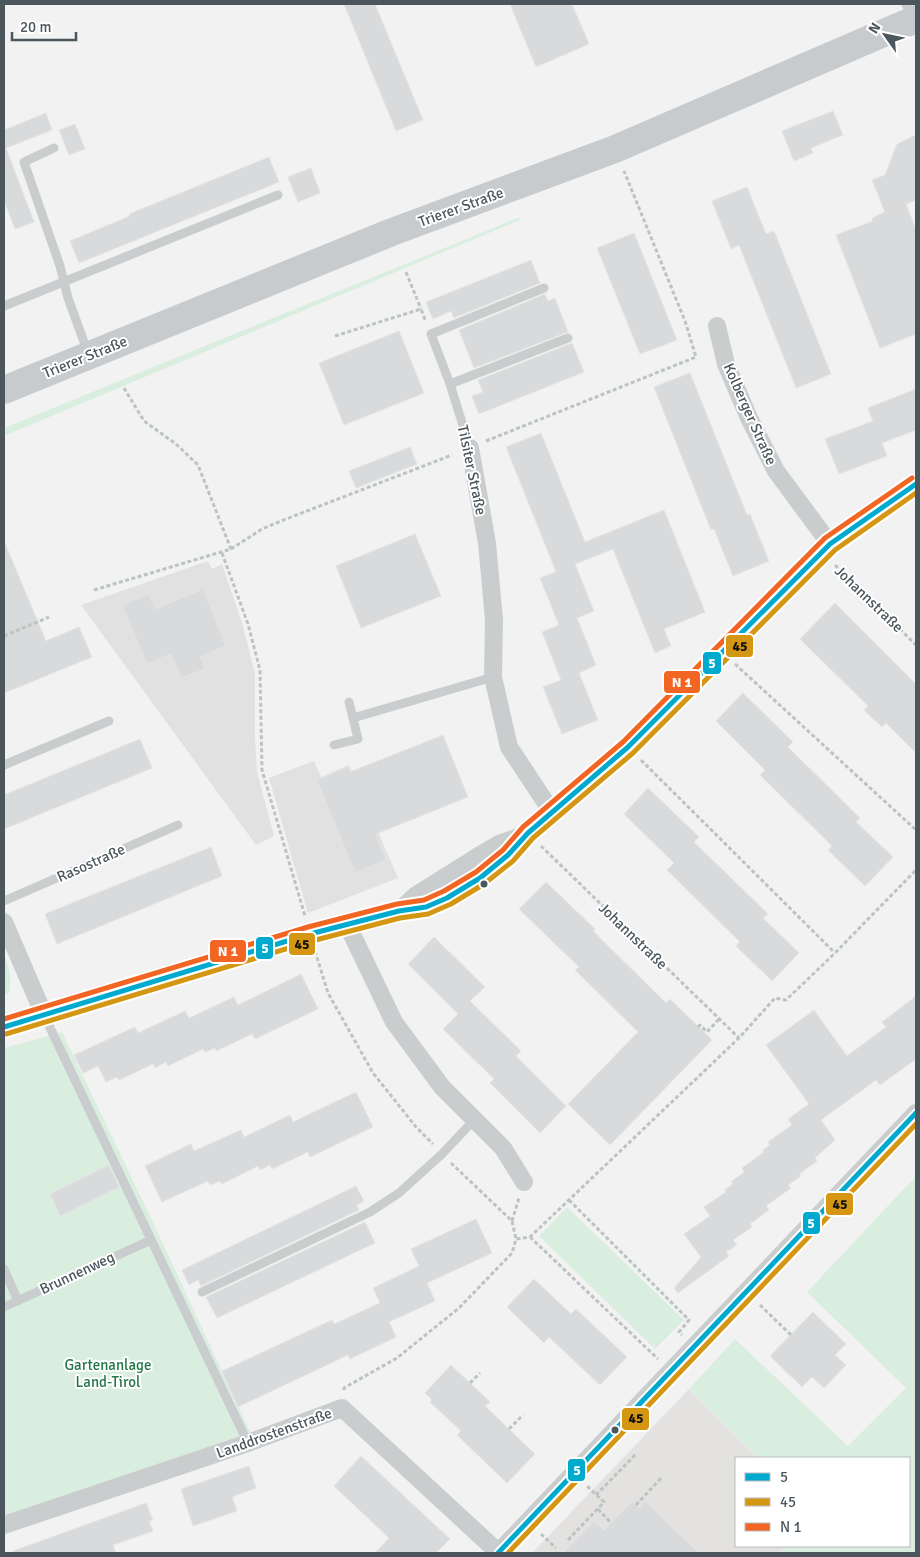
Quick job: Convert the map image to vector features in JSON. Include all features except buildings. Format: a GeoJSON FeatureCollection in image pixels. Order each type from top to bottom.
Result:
{"type":"FeatureCollection","features":[{"type":"Feature","properties":{"kind":"main road","name":"Trierer Straße"},"geometry":{"type":"LineString","coordinates":[[4,390],[392,232],[615,149],[912,15]]}},
{"type":"Feature","properties":{"kind":"street","name":"Kolberger Straße"},"geometry":{"type":"LineString","coordinates":[[717,326],[726,364],[749,418],[776,471],[826,548]]}},
{"type":"Feature","properties":{"kind":"street","name":"Tilsiter Straße"},"geometry":{"type":"LineString","coordinates":[[470,448],[487,543],[494,620],[493,677],[509,746],[552,812]]}},
{"type":"Feature","properties":{"kind":"street","name":"Johannstraße"},"geometry":{"type":"LineString","coordinates":[[4,1026],[399,910],[415,896],[482,854],[499,844],[528,833],[628,747],[826,548],[916,484]]}},
{"type":"Feature","properties":{"kind":"street"},"geometry":{"type":"LineString","coordinates":[[4,922],[44,1015]]}},
{"type":"Feature","properties":{"kind":"street"},"geometry":{"type":"LineString","coordinates":[[347,924],[394,1022],[442,1087],[503,1148],[524,1182]]}},
{"type":"Feature","properties":{"kind":"street"},"geometry":{"type":"LineString","coordinates":[[498,1553],[916,1113]]}},
{"type":"Feature","properties":{"kind":"street","name":"Landdrostenstraße"},"geometry":{"type":"LineString","coordinates":[[4,1525],[248,1443],[342,1408],[498,1553]]}},
{"type":"Feature","properties":{"kind":"lane"},"geometry":{"type":"LineString","coordinates":[[54,148],[24,162],[60,266],[68,298],[89,355]]}},
{"type":"Feature","properties":{"kind":"lane"},"geometry":{"type":"LineString","coordinates":[[4,306],[278,195]]}},
{"type":"Feature","properties":{"kind":"lane"},"geometry":{"type":"LineString","coordinates":[[431,334],[544,288]]}},
{"type":"Feature","properties":{"kind":"lane","name":"Tilsiter Straße"},"geometry":{"type":"LineString","coordinates":[[431,334],[450,384],[470,448]]}},
{"type":"Feature","properties":{"kind":"lane"},"geometry":{"type":"LineString","coordinates":[[450,384],[568,338]]}},
{"type":"Feature","properties":{"kind":"lane"},"geometry":{"type":"LineString","coordinates":[[353,718],[493,677]]}},
{"type":"Feature","properties":{"kind":"lane"},"geometry":{"type":"LineString","coordinates":[[334,745],[358,739],[349,702]]}},
{"type":"Feature","properties":{"kind":"lane"},"geometry":{"type":"LineString","coordinates":[[4,765],[109,721]]}},
{"type":"Feature","properties":{"kind":"lane","name":"Rasostraße"},"geometry":{"type":"LineString","coordinates":[[4,901],[178,824]]}},
{"type":"Feature","properties":{"kind":"lane"},"geometry":{"type":"LineString","coordinates":[[44,1015],[248,1443]]}},
{"type":"Feature","properties":{"kind":"lane"},"geometry":{"type":"LineString","coordinates":[[202,1292],[370,1212],[399,1193],[442,1154],[474,1120]]}},
{"type":"Feature","properties":{"kind":"lane","name":"Brunnenweg"},"geometry":{"type":"LineString","coordinates":[[4,1307],[151,1240]]}},
{"type":"Feature","properties":{"kind":"lane"},"geometry":{"type":"LineString","coordinates":[[4,1269],[18,1301]]}},
{"type":"Feature","properties":{"kind":"path"},"geometry":{"type":"LineString","coordinates":[[94,590],[231,550],[262,529],[281,521],[470,448],[696,357],[685,321],[615,149]]}},
{"type":"Feature","properties":{"kind":"path"},"geometry":{"type":"LineString","coordinates":[[406,272],[431,334]]}},
{"type":"Feature","properties":{"kind":"path"},"geometry":{"type":"LineString","coordinates":[[335,336],[421,309]]}},
{"type":"Feature","properties":{"kind":"path"},"geometry":{"type":"LineString","coordinates":[[124,388],[144,421],[176,444],[198,465],[231,550]]}},
{"type":"Feature","properties":{"kind":"path","name":"Johannstraße"},"geometry":{"type":"LineString","coordinates":[[826,548],[916,645]]}},
{"type":"Feature","properties":{"kind":"path"},"geometry":{"type":"LineString","coordinates":[[4,636],[49,617]]}},
{"type":"Feature","properties":{"kind":"path"},"geometry":{"type":"LineString","coordinates":[[722,652],[916,830]]}},
{"type":"Feature","properties":{"kind":"path"},"geometry":{"type":"LineString","coordinates":[[628,747],[835,953]]}},
{"type":"Feature","properties":{"kind":"path","name":"Johannstraße"},"geometry":{"type":"LineString","coordinates":[[528,833],[739,1038]]}},
{"type":"Feature","properties":{"kind":"path"},"geometry":{"type":"LineString","coordinates":[[342,1408],[344,1388],[397,1358],[459,1308],[512,1253],[516,1239],[530,1237],[739,1038],[775,998],[786,1000],[916,870]]}},
{"type":"Feature","properties":{"kind":"path"},"geometry":{"type":"LineString","coordinates":[[698,1027],[700,1025],[706,1032],[719,1019]]}},
{"type":"Feature","properties":{"kind":"path"},"geometry":{"type":"LineString","coordinates":[[569,1200],[689,1320],[678,1332],[695,1347]]}},
{"type":"Feature","properties":{"kind":"path"},"geometry":{"type":"LineString","coordinates":[[530,1237],[672,1371]]}},
{"type":"Feature","properties":{"kind":"path"},"geometry":{"type":"LineString","coordinates":[[746,1293],[791,1335]]}},
{"type":"Feature","properties":{"kind":"path"},"geometry":{"type":"LineString","coordinates":[[470,1383],[480,1373]]}},
{"type":"Feature","properties":{"kind":"path"},"geometry":{"type":"LineString","coordinates":[[509,1429],[523,1415]]}},
{"type":"Feature","properties":{"kind":"path"},"geometry":{"type":"LineString","coordinates":[[596,1495],[637,1453]]}},
{"type":"Feature","properties":{"kind":"path"},"geometry":{"type":"LineString","coordinates":[[568,1540],[604,1502],[574,1473]]}},
{"type":"Feature","properties":{"kind":"path"},"geometry":{"type":"LineString","coordinates":[[636,1504],[662,1477]]}},
{"type":"Feature","properties":{"kind":"path"},"geometry":{"type":"LineString","coordinates":[[598,1509],[612,1522]]}},
{"type":"Feature","properties":{"kind":"shaded area"},"geometry":{"type":"Polygon","coordinates":[[[208,561],[212,569],[222,564],[242,623],[255,673],[257,772],[274,836],[256,845],[81,605],[208,561]]]}},
{"type":"Feature","properties":{"kind":"shaded area"},"geometry":{"type":"Polygon","coordinates":[[[314,761],[321,777],[349,765],[398,878],[308,913],[269,778],[314,761]]]}},
{"type":"Feature","properties":{"kind":"shaded area"},"geometry":{"type":"Polygon","coordinates":[[[689,1389],[757,1457],[735,1457],[735,1547],[785,1547],[779,1553],[532,1553],[689,1389]]]}},
{"type":"Feature","properties":{"kind":"green space"},"geometry":{"type":"Polygon","coordinates":[[[521,218],[4,436],[4,428],[521,218]]]}},
{"type":"Feature","properties":{"kind":"green space"},"geometry":{"type":"Polygon","coordinates":[[[4,955],[9,969],[10,983],[9,993],[4,996],[4,955]]]}},
{"type":"Feature","properties":{"kind":"green space","name":"Gartenanlage Land-Tirol"},"geometry":{"type":"Polygon","coordinates":[[[62,1032],[252,1436],[4,1516],[4,1048],[62,1032]]]}},
{"type":"Feature","properties":{"kind":"green space"},"geometry":{"type":"Polygon","coordinates":[[[916,1176],[916,1553],[779,1553],[785,1547],[910,1547],[910,1457],[757,1457],[689,1389],[735,1339],[848,1446],[906,1388],[807,1292],[916,1176]]]}},
{"type":"Feature","properties":{"kind":"green space"},"geometry":{"type":"Polygon","coordinates":[[[567,1207],[684,1320],[655,1349],[539,1236],[567,1207]]]}},
{"type":"Feature","properties":{"kind":"transit line"},"geometry":{"type":"LineString","coordinates":[[4,1019],[308,927],[397,904],[424,900],[444,891],[476,872],[503,850],[523,827],[623,742],[825,538],[912,478]]}},
{"type":"Feature","properties":{"kind":"transit line","name":"5"},"geometry":{"type":"LineString","coordinates":[[4,1027],[310,934],[399,911],[426,907],[447,898],[480,878],[508,855],[528,833],[628,747],[830,544],[916,484]]}},
{"type":"Feature","properties":{"kind":"transit line","name":"45"},"geometry":{"type":"LineString","coordinates":[[6,1034],[312,941],[400,918],[428,914],[451,904],[484,884],[513,861],[533,838],[633,753],[835,550],[916,493]]}},
{"type":"Feature","properties":{"kind":"transit line","name":"5"},"geometry":{"type":"LineString","coordinates":[[498,1553],[916,1113]]}},
{"type":"Feature","properties":{"kind":"transit line","name":"45"},"geometry":{"type":"LineString","coordinates":[[508,1553],[916,1124]]}}]}
